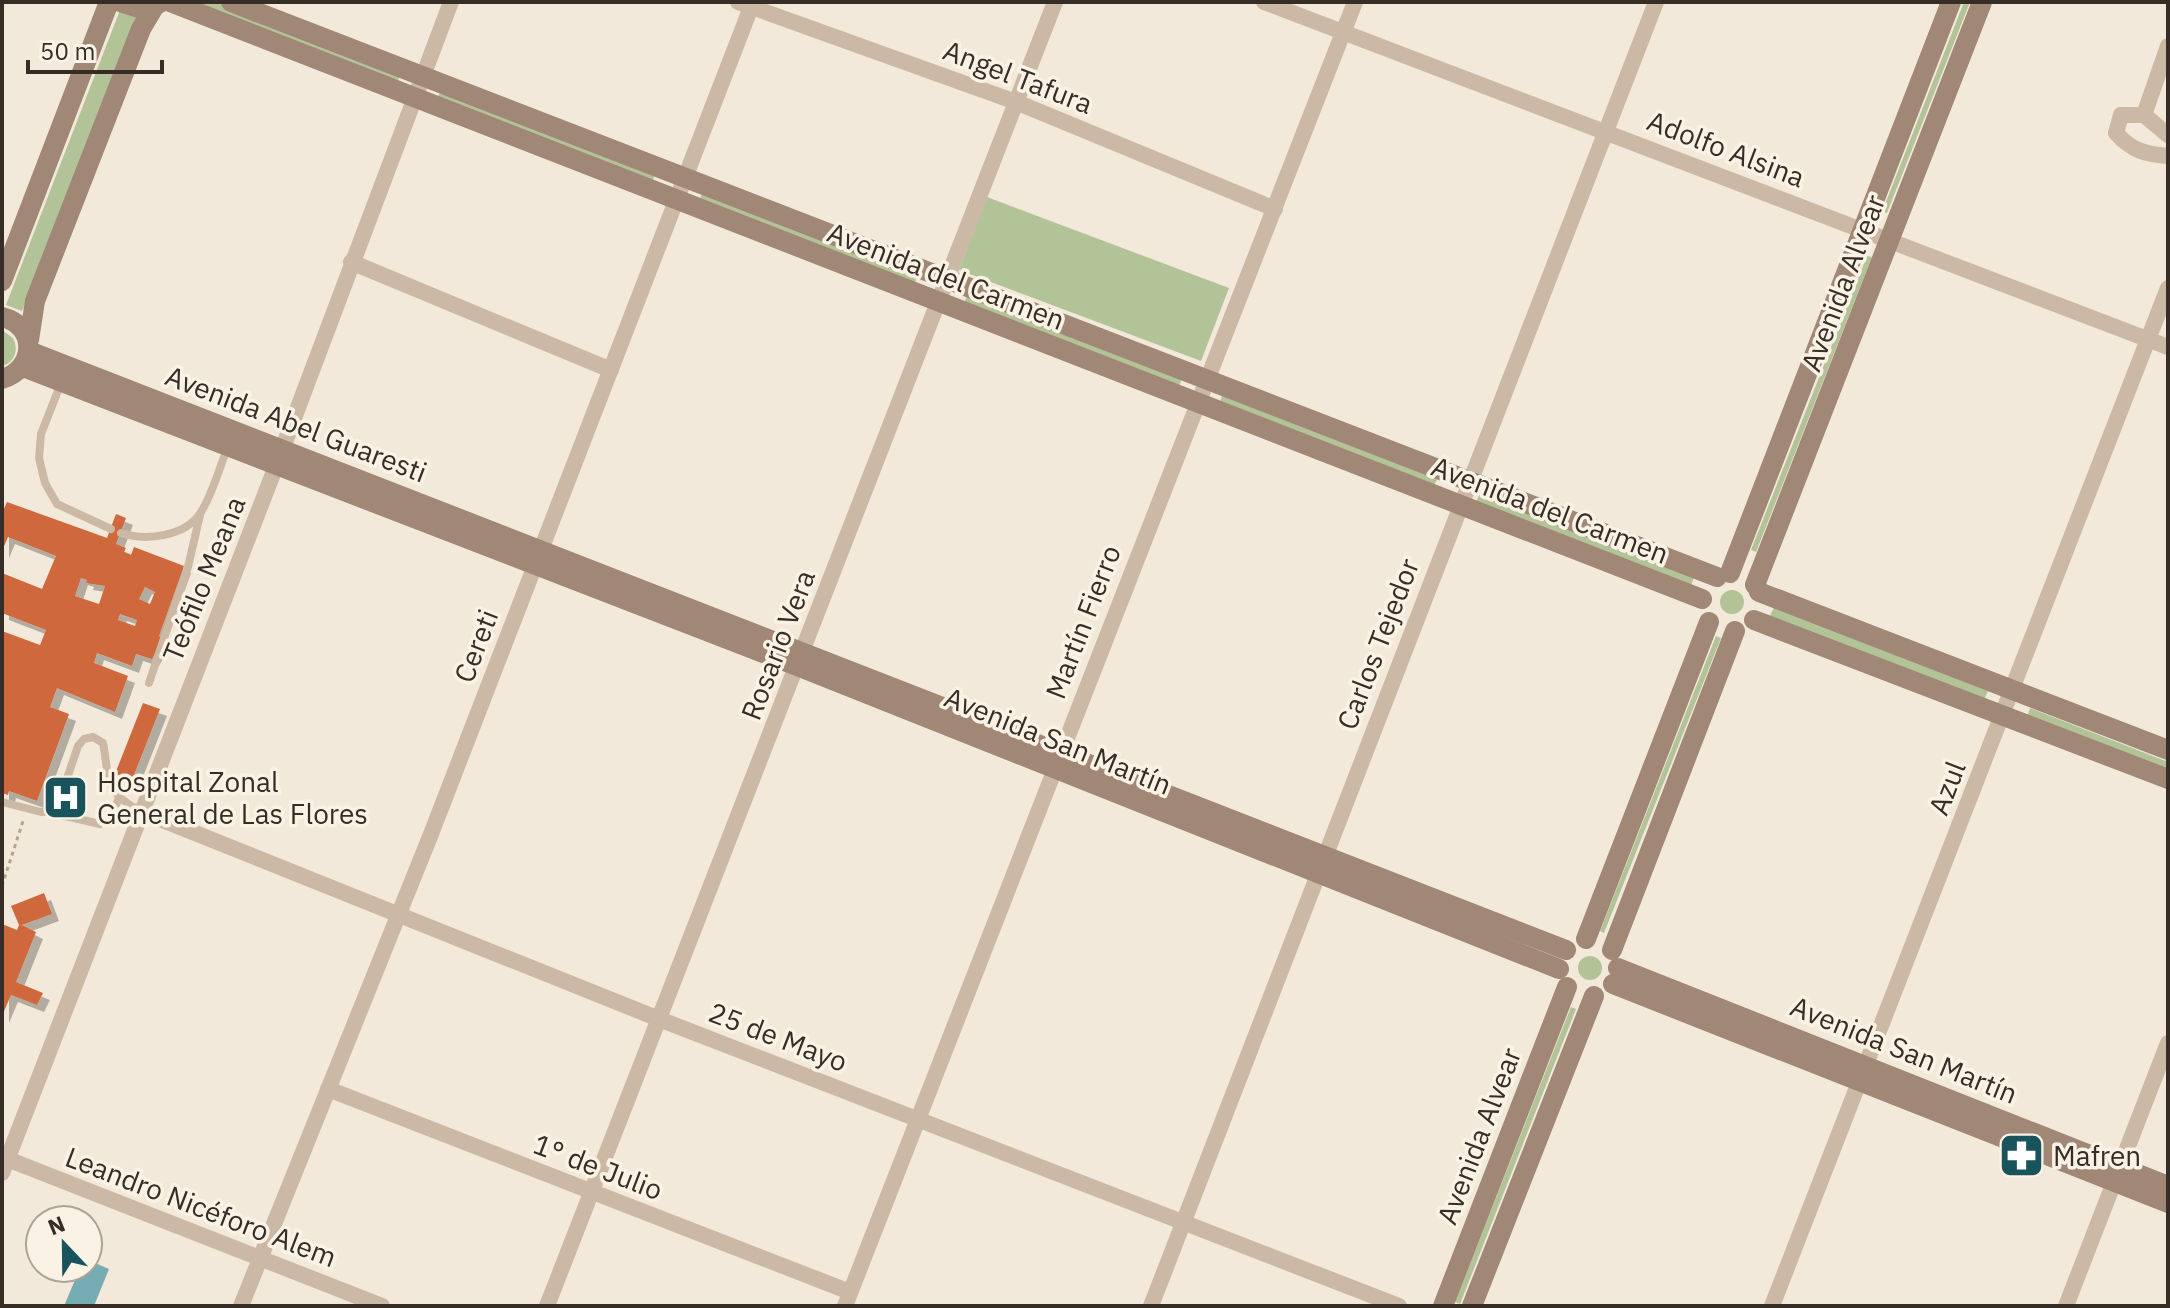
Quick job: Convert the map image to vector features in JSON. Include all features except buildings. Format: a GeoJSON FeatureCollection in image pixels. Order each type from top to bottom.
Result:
{"type":"FeatureCollection","features":[{"type":"Feature","properties":{"kind":"main road"},"geometry":{"type":"LineString","coordinates":[[2,281],[109,2]]}},
{"type":"Feature","properties":{"kind":"main road","name":"Avenida del Carmen"},"geometry":{"type":"LineString","coordinates":[[120,2],[135,9],[162,4],[414,97],[676,202],[1702,599]]}},
{"type":"Feature","properties":{"kind":"main road","name":"Avenida del Carmen"},"geometry":{"type":"LineString","coordinates":[[231,2],[1467,482],[1723,575]]}},
{"type":"Feature","properties":{"kind":"main road","name":"Avenida Alvear"},"geometry":{"type":"LineString","coordinates":[[1723,575],[1951,2]]}},
{"type":"Feature","properties":{"kind":"main road","name":"Avenida Alvear"},"geometry":{"type":"LineString","coordinates":[[1757,588],[1982,2]]}},
{"type":"Feature","properties":{"kind":"main road"},"geometry":{"type":"LineString","coordinates":[[2,379],[27,353],[35,301],[141,29],[162,4]]}},
{"type":"Feature","properties":{"kind":"main road"},"geometry":{"type":"LineString","coordinates":[[2,317],[19,324],[27,353]]}},
{"type":"Feature","properties":{"kind":"main road","name":"Avenida Abel Guaresti"},"geometry":{"type":"LineString","coordinates":[[27,353],[61,382],[228,446],[280,458]]}},
{"type":"Feature","properties":{"kind":"main road","name":"Avenida Abel Guaresti"},"geometry":{"type":"LineString","coordinates":[[27,353],[280,458],[539,557]]}},
{"type":"Feature","properties":{"kind":"main road","name":"Avenida San Martín"},"geometry":{"type":"LineString","coordinates":[[539,557],[1057,760],[1325,854],[1564,969]]}},
{"type":"Feature","properties":{"kind":"main road"},"geometry":{"type":"LineString","coordinates":[[1735,631],[1614,967],[1594,996],[1584,996],[1564,969],[1586,939],[1709,622],[1702,599],[1709,582],[1723,575],[1748,578],[1757,588],[2168,750]]}},
{"type":"Feature","properties":{"kind":"main road"},"geometry":{"type":"LineString","coordinates":[[1709,622],[1726,631],[1735,631],[1754,620],[1760,601],[1757,588]]}},
{"type":"Feature","properties":{"kind":"main road"},"geometry":{"type":"LineString","coordinates":[[1754,620],[2168,779]]}},
{"type":"Feature","properties":{"kind":"main road","name":"Avenida San Martín"},"geometry":{"type":"LineString","coordinates":[[1057,760],[1318,875],[1564,969]]}},
{"type":"Feature","properties":{"kind":"main road","name":"Avenida San Martín"},"geometry":{"type":"LineString","coordinates":[[1586,939],[1596,939],[1614,967],[1864,1074],[2117,1174],[2168,1203]]}},
{"type":"Feature","properties":{"kind":"main road","name":"Avenida Alvear"},"geometry":{"type":"LineString","coordinates":[[1443,1306],[1564,969]]}},
{"type":"Feature","properties":{"kind":"main road","name":"Avenida Alvear"},"geometry":{"type":"LineString","coordinates":[[1472,1306],[1594,996]]}},
{"type":"Feature","properties":{"kind":"main road","name":"Avenida San Martín"},"geometry":{"type":"LineString","coordinates":[[2117,1174],[2168,1186]]}},
{"type":"Feature","properties":{"kind":"street","name":"Teófilo Meana"},"geometry":{"type":"LineString","coordinates":[[4,1163],[280,458],[451,2]]}},
{"type":"Feature","properties":{"kind":"street","name":"Rosario Vera"},"geometry":{"type":"LineString","coordinates":[[547,1306],[1055,2]]}},
{"type":"Feature","properties":{"kind":"street","name":"Adolfo Alsina"},"geometry":{"type":"LineString","coordinates":[[1264,2],[1342,35],[1604,130],[2168,347]]}},
{"type":"Feature","properties":{"kind":"street","name":"Martín Fierro"},"geometry":{"type":"LineString","coordinates":[[847,1299],[1204,379],[1275,209],[1355,2]]}},
{"type":"Feature","properties":{"kind":"street","name":"Carlos Tejedor"},"geometry":{"type":"LineString","coordinates":[[1151,1306],[1467,482],[1656,2]]}},
{"type":"Feature","properties":{"kind":"street","name":"Angel Tafura"},"geometry":{"type":"LineString","coordinates":[[748,4],[1016,102],[1275,209]]}},
{"type":"Feature","properties":{"kind":"street","name":"Cereti"},"geometry":{"type":"LineString","coordinates":[[241,1306],[539,557],[685,179],[748,4]]}},
{"type":"Feature","properties":{"kind":"street"},"geometry":{"type":"LineString","coordinates":[[2144,115],[2168,46]]}},
{"type":"Feature","properties":{"kind":"street"},"geometry":{"type":"LineString","coordinates":[[2168,135],[2144,115],[2121,115],[2116,133],[2129,147],[2146,155],[2168,156]]}},
{"type":"Feature","properties":{"kind":"street"},"geometry":{"type":"LineString","coordinates":[[351,262],[611,370]]}},
{"type":"Feature","properties":{"kind":"street","name":"Azul"},"geometry":{"type":"LineString","coordinates":[[1772,1306],[2168,288]]}},
{"type":"Feature","properties":{"kind":"street","name":"25 de Mayo"},"geometry":{"type":"LineString","coordinates":[[140,811],[659,1019],[1399,1306]]}},
{"type":"Feature","properties":{"kind":"street"},"geometry":{"type":"LineString","coordinates":[[2066,1306],[2168,1043]]}},
{"type":"Feature","properties":{"kind":"street","name":"1° de Julio"},"geometry":{"type":"LineString","coordinates":[[328,1089],[592,1193],[847,1299]]}},
{"type":"Feature","properties":{"kind":"street","name":"Leandro Nicéforo Alem"},"geometry":{"type":"LineString","coordinates":[[4,1163],[382,1306]]}},
{"type":"Feature","properties":{"kind":"lane"},"geometry":{"type":"LineString","coordinates":[[61,382],[41,434],[39,458],[45,483],[57,504],[111,529]]}},
{"type":"Feature","properties":{"kind":"lane"},"geometry":{"type":"LineString","coordinates":[[149,683],[188,567],[200,515],[228,446]]}},
{"type":"Feature","properties":{"kind":"lane"},"geometry":{"type":"LineString","coordinates":[[121,533],[137,538],[160,536],[180,529],[200,515]]}},
{"type":"Feature","properties":{"kind":"lane"},"geometry":{"type":"LineString","coordinates":[[56,811],[78,746],[84,739],[93,737],[103,743],[105,773],[118,800],[140,811]]}},
{"type":"Feature","properties":{"kind":"lane"},"geometry":{"type":"LineString","coordinates":[[2,802],[28,809],[56,811],[61,815],[100,824],[110,820],[118,800]]}},
{"type":"Feature","properties":{"kind":"path"},"geometry":{"type":"LineString","coordinates":[[2,886],[28,809]]}},
{"type":"Feature","properties":{"kind":"green space"},"geometry":{"type":"Polygon","coordinates":[[[189,2],[215,2],[400,75],[397,84],[189,2]]]}},
{"type":"Feature","properties":{"kind":"green space"},"geometry":{"type":"Polygon","coordinates":[[[1964,2],[1970,2],[1887,213],[1882,212],[1964,2]]]}},
{"type":"Feature","properties":{"kind":"green space"},"geometry":{"type":"Polygon","coordinates":[[[120,10],[137,16],[22,311],[6,305],[120,10]]]}},
{"type":"Feature","properties":{"kind":"green space"},"geometry":{"type":"Polygon","coordinates":[[[441,90],[655,174],[652,183],[437,99],[441,90]]]}},
{"type":"Feature","properties":{"kind":"green space"},"geometry":{"type":"Polygon","coordinates":[[[702,193],[917,278],[913,286],[699,202],[702,193]]]}},
{"type":"Feature","properties":{"kind":"green space"},"geometry":{"type":"Polygon","coordinates":[[[987,197],[1229,288],[1201,361],[959,270],[987,197]]]}},
{"type":"Feature","properties":{"kind":"green space"},"geometry":{"type":"Polygon","coordinates":[[[1867,256],[1872,257],[1756,552],[1751,550],[1867,256]]]}},
{"type":"Feature","properties":{"kind":"green space"},"geometry":{"type":"Polygon","coordinates":[[[968,294],[1182,378],[1179,387],[964,303],[968,294]]]}},
{"type":"Feature","properties":{"kind":"green space"},"geometry":{"type":"Polygon","coordinates":[[[2,330],[13,338],[16,347],[13,359],[2,366],[2,330]]]}},
{"type":"Feature","properties":{"kind":"green space"},"geometry":{"type":"Polygon","coordinates":[[[1223,393],[1438,477],[1434,486],[1220,402],[1223,393]]]}},
{"type":"Feature","properties":{"kind":"green space"},"geometry":{"type":"Polygon","coordinates":[[[1480,493],[1694,577],[1691,586],[1476,502],[1480,493]]]}},
{"type":"Feature","properties":{"kind":"green space"},"geometry":{"type":"Polygon","coordinates":[[[1732,590],[1740,594],[1744,602],[1740,610],[1732,614],[1724,610],[1720,602],[1724,594],[1732,590]]]}},
{"type":"Feature","properties":{"kind":"green space"},"geometry":{"type":"Polygon","coordinates":[[[1774,607],[1988,691],[1984,700],[1770,616],[1774,607]]]}},
{"type":"Feature","properties":{"kind":"green space"},"geometry":{"type":"Polygon","coordinates":[[[1716,636],[1721,638],[1604,933],[1600,931],[1716,636]]]}},
{"type":"Feature","properties":{"kind":"green space"},"geometry":{"type":"Polygon","coordinates":[[[2030,708],[2168,762],[2168,772],[2027,717],[2030,708]]]}},
{"type":"Feature","properties":{"kind":"green space"},"geometry":{"type":"Polygon","coordinates":[[[1590,956],[1601,963],[1602,968],[1595,979],[1590,980],[1579,973],[1578,968],[1585,957],[1590,956]]]}},
{"type":"Feature","properties":{"kind":"green space"},"geometry":{"type":"Polygon","coordinates":[[[1571,1007],[1576,1009],[1460,1304],[1455,1302],[1571,1007]]]}},
{"type":"Feature","properties":{"kind":"water"},"geometry":{"type":"Polygon","coordinates":[[[73,1284],[103,1284],[94,1306],[64,1306],[73,1284]]]}},
{"type":"Feature","properties":{"kind":"place","name":"Hospital Zonal General de Las Flores"},"geometry":{"type":"Point","coordinates":[66,798]}},
{"type":"Feature","properties":{"kind":"place","name":"Mafren"},"geometry":{"type":"Point","coordinates":[2022,1156]}}]}
